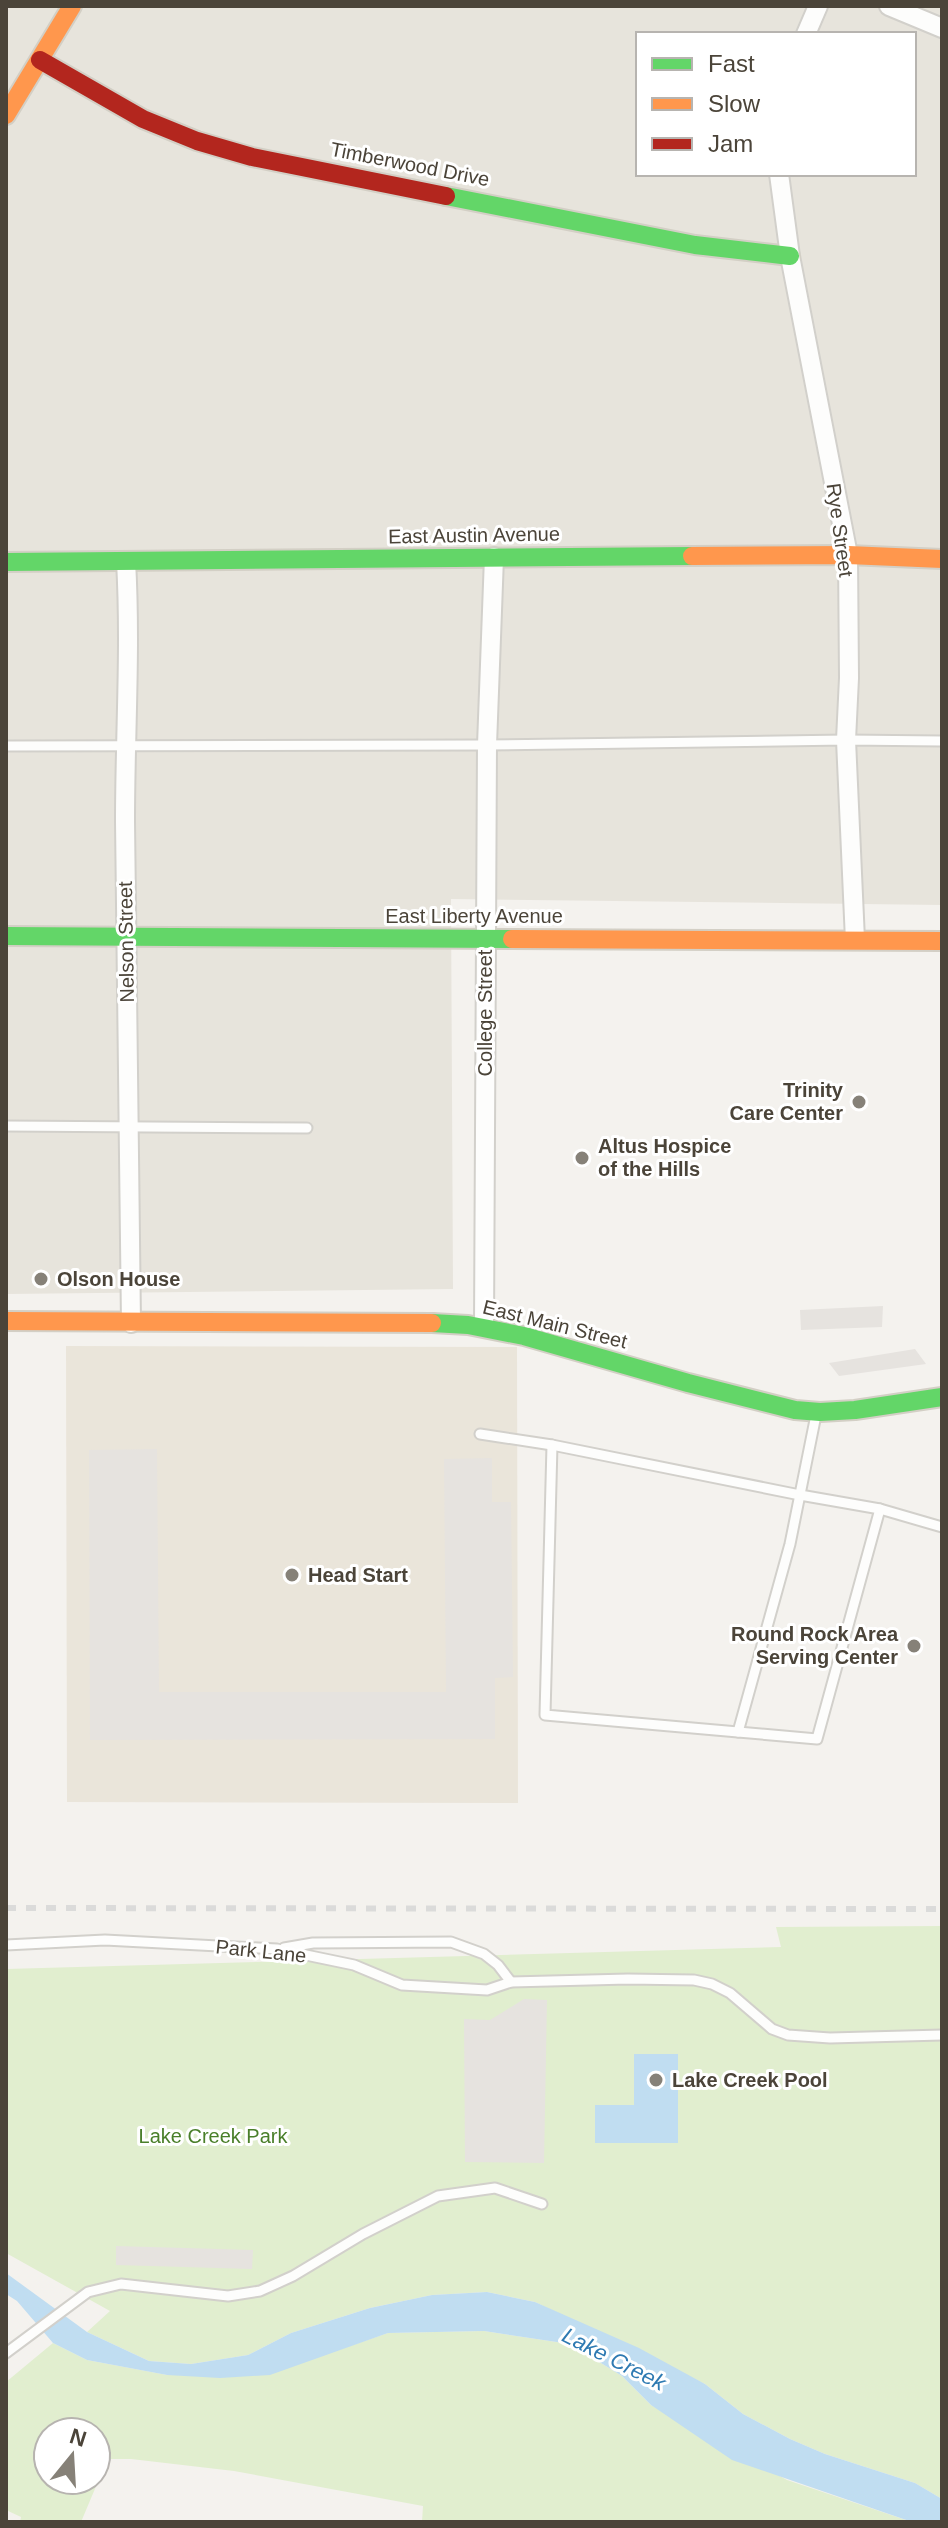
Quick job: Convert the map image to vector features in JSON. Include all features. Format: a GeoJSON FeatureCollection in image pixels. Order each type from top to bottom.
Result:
{"type":"FeatureCollection","features":[{"type":"Feature","properties":{"kind":"street"},"geometry":{"type":"LineString","coordinates":[[6,115],[72,6]]}},
{"type":"Feature","properties":{"kind":"street"},"geometry":{"type":"LineString","coordinates":[[807,32],[818,6]]}},
{"type":"Feature","properties":{"kind":"street"},"geometry":{"type":"LineString","coordinates":[[889,6],[942,28]]}},
{"type":"Feature","properties":{"kind":"street","name":"Timberwood Drive"},"geometry":{"type":"LineString","coordinates":[[40,60],[177,135],[252,157],[695,245],[790,256]]}},
{"type":"Feature","properties":{"kind":"street","name":"Rye Street"},"geometry":{"type":"LineString","coordinates":[[779,176],[790,256],[848,555],[846,740],[855,940]]}},
{"type":"Feature","properties":{"kind":"street","name":"East Austin Avenue"},"geometry":{"type":"LineString","coordinates":[[6,562],[848,555],[942,559]]}},
{"type":"Feature","properties":{"kind":"street","name":"College Street"},"geometry":{"type":"LineString","coordinates":[[484,1326],[487,745],[494,557]]}},
{"type":"Feature","properties":{"kind":"street","name":"Nelson Street"},"geometry":{"type":"LineString","coordinates":[[126,561],[125,937],[131,1323]]}},
{"type":"Feature","properties":{"kind":"street","name":"East Liberty Avenue"},"geometry":{"type":"LineString","coordinates":[[6,936],[942,941]]}},
{"type":"Feature","properties":{"kind":"street","name":"East Main Street"},"geometry":{"type":"LineString","coordinates":[[6,1321],[449,1323],[516,1333],[692,1385],[750,1398],[765,1405],[834,1412],[942,1397]]}},
{"type":"Feature","properties":{"kind":"lane"},"geometry":{"type":"LineString","coordinates":[[6,746],[942,741]]}},
{"type":"Feature","properties":{"kind":"lane"},"geometry":{"type":"LineString","coordinates":[[6,1126],[307,1128]]}},
{"type":"Feature","properties":{"kind":"lane"},"geometry":{"type":"LineString","coordinates":[[738,1732],[790,1544],[817,1412]]}},
{"type":"Feature","properties":{"kind":"lane"},"geometry":{"type":"LineString","coordinates":[[480,1434],[552,1445],[880,1509],[942,1527]]}},
{"type":"Feature","properties":{"kind":"lane"},"geometry":{"type":"LineString","coordinates":[[552,1445],[545,1715],[817,1739],[880,1509]]}},
{"type":"Feature","properties":{"kind":"lane","name":"Park Lane"},"geometry":{"type":"LineString","coordinates":[[6,1945],[105,1940],[277,1949],[354,1965],[402,1985],[487,1990],[511,1982],[694,1980],[730,1993],[772,2029],[788,2035],[830,2038],[942,2035]]}},
{"type":"Feature","properties":{"kind":"lane"},"geometry":{"type":"LineString","coordinates":[[277,1949],[313,1943],[451,1942],[484,1954],[498,1965],[511,1982]]}},
{"type":"Feature","properties":{"kind":"lane"},"geometry":{"type":"LineString","coordinates":[[7,2353],[88,2292],[121,2284],[228,2296],[260,2291],[438,2196],[495,2188],[542,2204]]}},
{"type":"Feature","properties":{"kind":"shaded area"},"geometry":{"type":"Polygon","coordinates":[[[6,6],[942,6],[942,905],[451,899],[453,1289],[6,1294],[6,6]]]}},
{"type":"Feature","properties":{"kind":"shaded area"},"geometry":{"type":"Polygon","coordinates":[[[883,1306],[882,1327],[801,1330],[800,1310],[883,1306]]]}},
{"type":"Feature","properties":{"kind":"shaded area","name":"Head Start"},"geometry":{"type":"Polygon","coordinates":[[[66,1346],[517,1347],[518,1803],[67,1802],[66,1346]]]}},
{"type":"Feature","properties":{"kind":"shaded area"},"geometry":{"type":"Polygon","coordinates":[[[915,1349],[926,1364],[839,1376],[829,1363],[915,1349]]]}},
{"type":"Feature","properties":{"kind":"shaded area"},"geometry":{"type":"Polygon","coordinates":[[[157,1449],[159,1692],[446,1692],[444,1459],[492,1458],[492,1502],[511,1502],[513,1677],[495,1678],[495,1739],[90,1740],[89,1450],[157,1449]]]}},
{"type":"Feature","properties":{"kind":"shaded area"},"geometry":{"type":"Polygon","coordinates":[[[524,1999],[547,2000],[544,2163],[465,2162],[464,2019],[490,2020],[524,1999]]]}},
{"type":"Feature","properties":{"kind":"shaded area"},"geometry":{"type":"Polygon","coordinates":[[[116,2246],[253,2250],[252,2269],[116,2265],[116,2246]]]}},
{"type":"Feature","properties":{"kind":"green space","name":"Lake Creek Park"},"geometry":{"type":"Polygon","coordinates":[[[942,1926],[942,2499],[915,2483],[825,2454],[790,2439],[743,2414],[705,2384],[535,2302],[487,2292],[432,2295],[370,2308],[291,2333],[248,2355],[191,2364],[149,2361],[87,2332],[110,2311],[6,2253],[6,1969],[781,1947],[776,1927],[942,1926]]]}},
{"type":"Feature","properties":{"kind":"green space"},"geometry":{"type":"Polygon","coordinates":[[[484,2331],[570,2344],[622,2376],[651,2405],[787,2480],[912,2522],[422,2522],[423,2506],[234,2471],[112,2459],[112,2416],[32,2416],[32,2496],[92,2496],[81,2522],[20,2522],[21,2517],[6,2510],[6,2382],[53,2343],[87,2360],[167,2375],[338,2350],[388,2333],[484,2331]]]}},
{"type":"Feature","properties":{"kind":"water","name":"Lake Creek Pool"},"geometry":{"type":"Polygon","coordinates":[[[634,2054],[678,2054],[678,2143],[595,2143],[595,2105],[634,2105],[634,2054]]]}},
{"type":"Feature","properties":{"kind":"water","name":"Lake Creek"},"geometry":{"type":"Polygon","coordinates":[[[6,2273],[87,2332],[149,2361],[191,2364],[248,2355],[291,2333],[370,2308],[432,2295],[487,2292],[535,2302],[639,2348],[705,2384],[743,2414],[790,2439],[825,2454],[915,2483],[942,2499],[942,2522],[912,2522],[732,2460],[651,2405],[622,2376],[570,2344],[484,2331],[388,2333],[270,2375],[220,2378],[167,2375],[87,2360],[53,2343],[17,2301],[6,2294],[6,2273]]]}},
{"type":"Feature","properties":{"kind":"railway"},"geometry":{"type":"LineString","coordinates":[[6,1908],[942,1909]]}},
{"type":"Feature","properties":{"kind":"traffic: fast"},"geometry":{"type":"LineString","coordinates":[[446,196],[695,245],[790,256]]}},
{"type":"Feature","properties":{"kind":"traffic: fast"},"geometry":{"type":"LineString","coordinates":[[6,562],[692,556]]}},
{"type":"Feature","properties":{"kind":"traffic: fast"},"geometry":{"type":"LineString","coordinates":[[6,936],[512,939]]}},
{"type":"Feature","properties":{"kind":"traffic: fast"},"geometry":{"type":"LineString","coordinates":[[432,1323],[468,1325],[524,1336],[795,1410],[855,1410],[942,1397]]}},
{"type":"Feature","properties":{"kind":"traffic: slow"},"geometry":{"type":"LineString","coordinates":[[6,115],[72,6]]}},
{"type":"Feature","properties":{"kind":"traffic: slow"},"geometry":{"type":"LineString","coordinates":[[692,556],[848,555],[942,559]]}},
{"type":"Feature","properties":{"kind":"traffic: slow"},"geometry":{"type":"LineString","coordinates":[[512,939],[942,941]]}},
{"type":"Feature","properties":{"kind":"traffic: slow"},"geometry":{"type":"LineString","coordinates":[[6,1321],[432,1323]]}},
{"type":"Feature","properties":{"kind":"traffic: jam"},"geometry":{"type":"LineString","coordinates":[[40,60],[143,119],[197,141],[252,157],[446,196]]}},
{"type":"Feature","properties":{"kind":"place","name":"Trinity Care Center"},"geometry":{"type":"Point","coordinates":[859,1102]}},
{"type":"Feature","properties":{"kind":"place","name":"Altus Hospice of the Hills"},"geometry":{"type":"Point","coordinates":[582,1158]}},
{"type":"Feature","properties":{"kind":"place","name":"Olson House"},"geometry":{"type":"Point","coordinates":[41,1279]}},
{"type":"Feature","properties":{"kind":"place","name":"Head Start"},"geometry":{"type":"Point","coordinates":[292,1575]}},
{"type":"Feature","properties":{"kind":"place","name":"Round Rock Area Serving Center"},"geometry":{"type":"Point","coordinates":[914,1646]}},
{"type":"Feature","properties":{"kind":"place","name":"Lake Creek Pool"},"geometry":{"type":"Point","coordinates":[656,2080]}}]}
